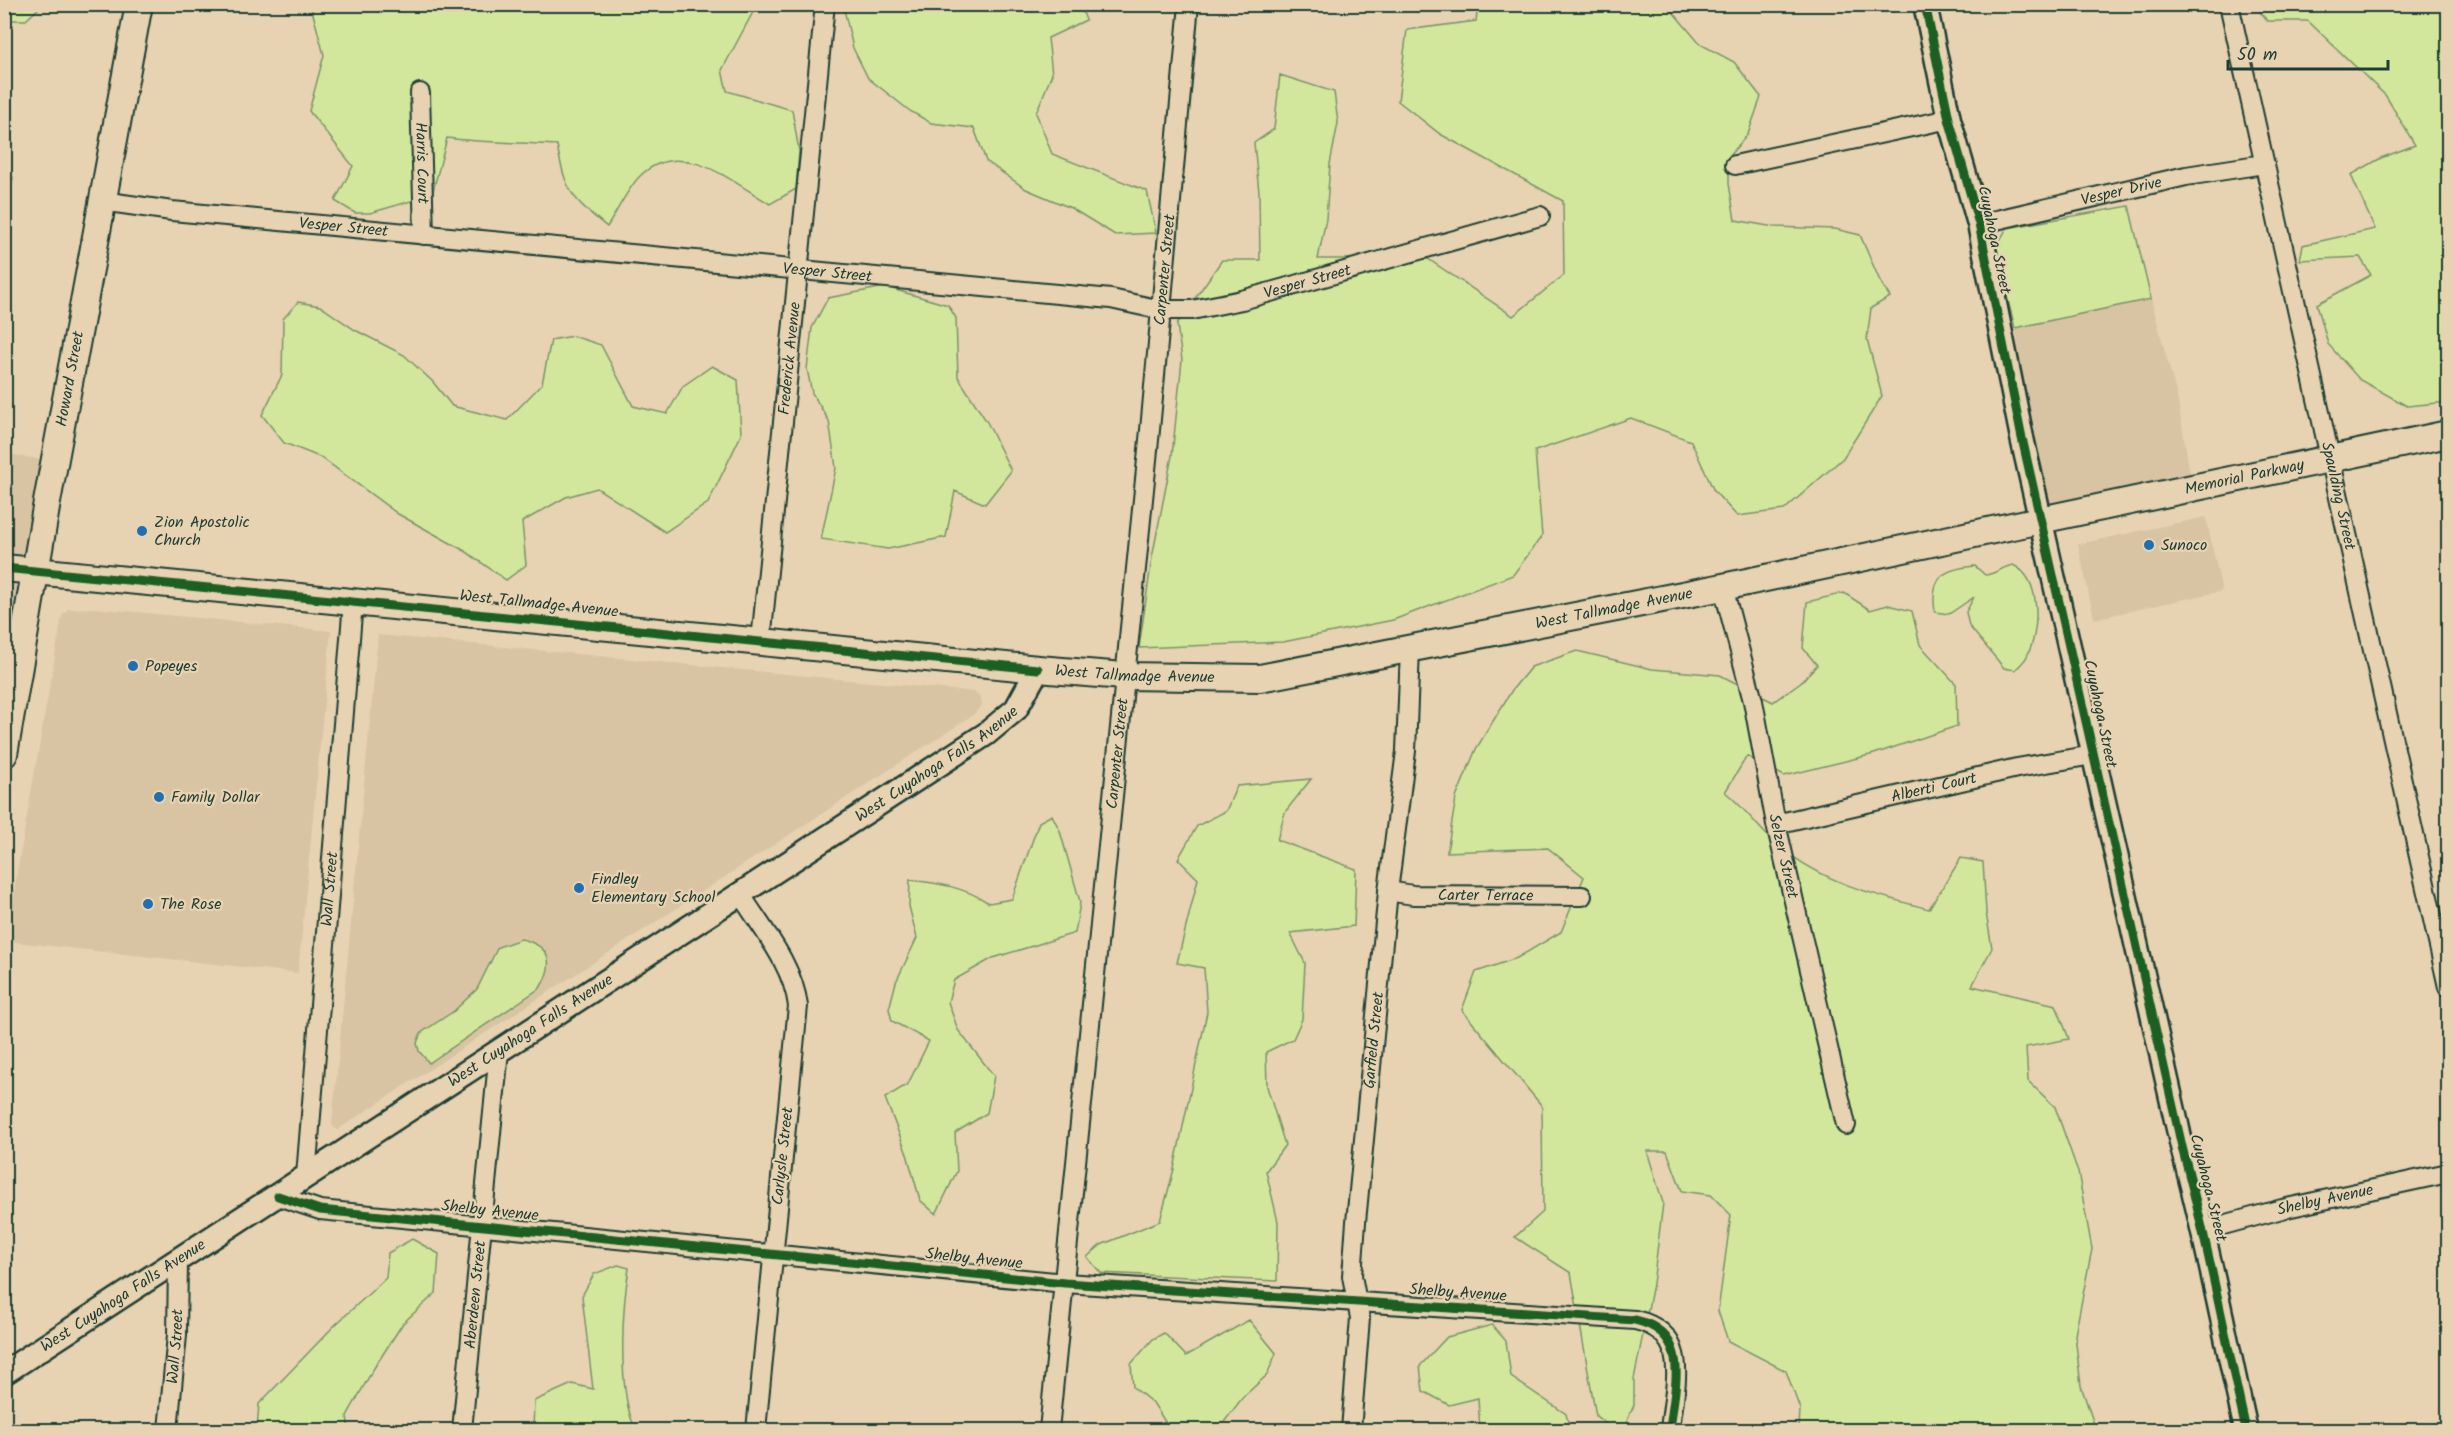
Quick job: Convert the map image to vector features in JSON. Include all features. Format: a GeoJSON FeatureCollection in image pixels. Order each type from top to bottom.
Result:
{"type":"FeatureCollection","features":[{"type":"Feature","properties":{"kind":"main road","name":"Howard Street"},"geometry":{"type":"LineString","coordinates":[[4,754],[139,4]]}},
{"type":"Feature","properties":{"kind":"main road","name":"Memorial Parkway"},"geometry":{"type":"LineString","coordinates":[[2042,521],[2448,434]]}},
{"type":"Feature","properties":{"kind":"main road","name":"West Tallmadge Avenue"},"geometry":{"type":"LineString","coordinates":[[4,568],[1038,669],[1124,676],[1260,678],[1723,587],[2042,521]]}},
{"type":"Feature","properties":{"kind":"street","name":"Frederick Avenue"},"geometry":{"type":"LineString","coordinates":[[761,641],[825,4]]}},
{"type":"Feature","properties":{"kind":"street","name":"Carpenter Street"},"geometry":{"type":"LineString","coordinates":[[1049,1431],[1161,310],[1189,4]]}},
{"type":"Feature","properties":{"kind":"street","name":"Cuyahoga Street"},"geometry":{"type":"LineString","coordinates":[[1925,4],[1949,119],[1978,224],[1994,311],[2183,1151],[2205,1230],[2220,1316],[2246,1431]]}},
{"type":"Feature","properties":{"kind":"street","name":"Spaulding Street"},"geometry":{"type":"LineString","coordinates":[[2229,4],[2448,987]]}},
{"type":"Feature","properties":{"kind":"street","name":"Harris Court"},"geometry":{"type":"LineString","coordinates":[[420,93],[424,235]]}},
{"type":"Feature","properties":{"kind":"street"},"geometry":{"type":"LineString","coordinates":[[1735,165],[1949,119]]}},
{"type":"Feature","properties":{"kind":"street","name":"Vesper Drive"},"geometry":{"type":"LineString","coordinates":[[1978,224],[2186,177],[2264,164]]}},
{"type":"Feature","properties":{"kind":"street","name":"Vesper Street"},"geometry":{"type":"LineString","coordinates":[[102,201],[171,211],[1110,299],[1161,310],[1192,310],[1242,300],[1540,216]]}},
{"type":"Feature","properties":{"kind":"street","name":"Selzer Street"},"geometry":{"type":"LineString","coordinates":[[1723,587],[1753,701],[1776,824],[1846,1125]]}},
{"type":"Feature","properties":{"kind":"street","name":"Wall Street"},"geometry":{"type":"LineString","coordinates":[[306,1176],[353,602]]}},
{"type":"Feature","properties":{"kind":"street","name":"Garfield Street"},"geometry":{"type":"LineString","coordinates":[[1351,1431],[1357,1372],[1359,1302],[1352,1276],[1356,1222],[1388,891],[1406,751],[1410,649]]}},
{"type":"Feature","properties":{"kind":"street","name":"West Cuyahoga Falls Avenue"},"geometry":{"type":"LineString","coordinates":[[4,1373],[178,1262],[306,1176],[986,734],[1016,708],[1038,669]]}},
{"type":"Feature","properties":{"kind":"street","name":"Alberti Court"},"geometry":{"type":"LineString","coordinates":[[1776,824],[2017,768],[2093,755]]}},
{"type":"Feature","properties":{"kind":"street","name":"Carter Terrace"},"geometry":{"type":"LineString","coordinates":[[1388,891],[1413,895],[1582,896]]}},
{"type":"Feature","properties":{"kind":"street","name":"Carlysle Street"},"geometry":{"type":"LineString","coordinates":[[741,895],[789,972],[796,990],[798,1006],[756,1431]]}},
{"type":"Feature","properties":{"kind":"street","name":"Aberdeen Street"},"geometry":{"type":"LineString","coordinates":[[462,1431],[499,1051]]}},
{"type":"Feature","properties":{"kind":"street","name":"Shelby Avenue"},"geometry":{"type":"LineString","coordinates":[[2205,1230],[2282,1209],[2448,1173]]}},
{"type":"Feature","properties":{"kind":"street","name":"Shelby Avenue"},"geometry":{"type":"LineString","coordinates":[[278,1196],[320,1210],[1065,1283],[1635,1320],[1652,1324],[1667,1335],[1676,1359],[1670,1431]]}},
{"type":"Feature","properties":{"kind":"street","name":"Wall Street"},"geometry":{"type":"LineString","coordinates":[[168,1431],[177,1335],[178,1262]]}},
{"type":"Feature","properties":{"kind":"shaded area"},"geometry":{"type":"Polygon","coordinates":[[[2151,299],[2177,396],[2192,485],[2045,515],[2015,328],[2151,299]]]}},
{"type":"Feature","properties":{"kind":"shaded area"},"geometry":{"type":"Polygon","coordinates":[[[4,453],[48,461],[29,562],[5,560],[4,453]]]}},
{"type":"Feature","properties":{"kind":"shaded area"},"geometry":{"type":"Polygon","coordinates":[[[2206,517],[2222,591],[2094,619],[2078,544],[2206,517]]]}},
{"type":"Feature","properties":{"kind":"shaded area"},"geometry":{"type":"Polygon","coordinates":[[[4,572],[32,574],[4,708],[4,572]]]}},
{"type":"Feature","properties":{"kind":"shaded area"},"geometry":{"type":"Polygon","coordinates":[[[95,608],[331,631],[298,973],[5,941],[62,616],[68,609],[95,608]]]}},
{"type":"Feature","properties":{"kind":"shaded area"},"geometry":{"type":"Polygon","coordinates":[[[378,635],[975,692],[981,697],[982,705],[973,715],[337,1130],[332,1125],[378,635]]]}},
{"type":"Feature","properties":{"kind":"green space"},"geometry":{"type":"Polygon","coordinates":[[[5,4],[42,5],[26,20],[5,20],[5,4]]]}},
{"type":"Feature","properties":{"kind":"green space"},"geometry":{"type":"Polygon","coordinates":[[[306,5],[754,5],[753,12],[722,70],[727,91],[792,110],[799,151],[796,189],[770,204],[706,167],[689,161],[672,160],[656,165],[635,181],[607,227],[572,193],[567,184],[557,145],[447,138],[432,195],[370,213],[355,213],[335,201],[353,166],[309,111],[324,55],[312,10],[306,5]]]}},
{"type":"Feature","properties":{"kind":"green space"},"geometry":{"type":"Polygon","coordinates":[[[843,5],[1080,5],[1086,20],[1048,38],[1052,74],[1036,113],[1052,154],[1147,191],[1156,233],[1115,235],[1071,208],[1026,189],[986,161],[974,128],[931,123],[910,111],[868,78],[853,48],[843,5]]]}},
{"type":"Feature","properties":{"kind":"green space"},"geometry":{"type":"Polygon","coordinates":[[[1478,5],[1667,5],[1700,44],[1734,62],[1761,97],[1748,134],[1729,156],[1729,184],[1735,220],[1774,227],[1835,229],[1860,235],[1880,281],[1890,297],[1871,308],[1867,339],[1882,396],[1843,458],[1784,510],[1737,516],[1714,491],[1691,441],[1631,418],[1535,451],[1542,536],[1513,575],[1393,620],[1283,642],[1139,648],[1152,558],[1172,456],[1182,360],[1177,324],[1222,260],[1260,260],[1259,192],[1254,143],[1274,129],[1280,75],[1334,92],[1338,123],[1330,164],[1326,219],[1318,259],[1428,259],[1513,316],[1564,275],[1563,201],[1440,134],[1398,101],[1407,30],[1476,21],[1478,5]]]}},
{"type":"Feature","properties":{"kind":"green space"},"geometry":{"type":"Polygon","coordinates":[[[2255,5],[2448,5],[2448,402],[2407,406],[2360,380],[2328,344],[2317,304],[2371,275],[2360,257],[2300,260],[2303,245],[2375,229],[2351,175],[2381,158],[2415,145],[2386,96],[2308,21],[2267,21],[2255,5]]]}},
{"type":"Feature","properties":{"kind":"green space"},"geometry":{"type":"Polygon","coordinates":[[[5,162],[13,178],[5,201],[5,162]]]}},
{"type":"Feature","properties":{"kind":"green space"},"geometry":{"type":"Polygon","coordinates":[[[2129,206],[2151,299],[2015,328],[1995,249],[2007,228],[2129,206]]]}},
{"type":"Feature","properties":{"kind":"green space"},"geometry":{"type":"Polygon","coordinates":[[[885,287],[948,305],[956,318],[958,377],[987,422],[1011,471],[985,504],[955,491],[946,537],[888,549],[821,539],[836,468],[829,421],[812,393],[807,369],[812,328],[828,298],[885,287]]]}},
{"type":"Feature","properties":{"kind":"green space"},"geometry":{"type":"Polygon","coordinates":[[[298,302],[320,306],[355,330],[404,355],[433,382],[452,406],[507,420],[542,384],[551,340],[573,336],[601,345],[633,406],[667,414],[683,386],[712,366],[738,380],[741,435],[708,503],[665,532],[597,488],[566,497],[522,522],[526,565],[506,580],[465,551],[398,514],[322,458],[284,443],[262,415],[282,375],[283,319],[298,302]]]}},
{"type":"Feature","properties":{"kind":"green space"},"geometry":{"type":"Polygon","coordinates":[[[2013,565],[2029,581],[2036,606],[2031,646],[2025,660],[2015,670],[2004,668],[1969,626],[1966,612],[1974,597],[1949,614],[1935,612],[1934,600],[1937,583],[1947,573],[1975,566],[1985,575],[2013,565]]]}},
{"type":"Feature","properties":{"kind":"green space"},"geometry":{"type":"Polygon","coordinates":[[[1844,593],[1870,610],[1888,605],[1912,611],[1920,645],[1956,684],[1957,726],[1874,754],[1784,776],[1747,756],[1725,792],[1770,838],[1806,865],[1845,884],[1929,909],[1961,858],[1983,862],[1986,913],[1992,948],[1972,986],[2056,1005],[2069,1039],[2026,1047],[2028,1081],[2055,1107],[2078,1172],[2092,1249],[2075,1335],[2081,1386],[2096,1430],[1799,1430],[1800,1409],[1786,1371],[1728,1341],[1718,1311],[1731,1215],[1711,1195],[1682,1191],[1667,1151],[1647,1151],[1663,1203],[1653,1284],[1634,1379],[1634,1405],[1623,1430],[1614,1430],[1596,1416],[1571,1273],[1515,1237],[1543,1212],[1542,1106],[1462,1010],[1476,972],[1517,958],[1561,932],[1584,877],[1548,848],[1447,852],[1456,798],[1476,749],[1512,690],[1531,667],[1577,651],[1652,669],[1720,675],[1773,702],[1802,681],[1817,665],[1803,648],[1807,602],[1844,593]]]}},
{"type":"Feature","properties":{"kind":"green space"},"geometry":{"type":"Polygon","coordinates":[[[1311,779],[1285,812],[1277,840],[1356,869],[1354,926],[1290,933],[1305,963],[1302,1019],[1293,1039],[1266,1052],[1267,1087],[1285,1145],[1266,1171],[1278,1222],[1277,1281],[1101,1273],[1087,1257],[1101,1245],[1160,1221],[1174,1169],[1207,1012],[1204,968],[1177,963],[1198,879],[1178,859],[1197,826],[1226,811],[1237,786],[1311,779]]]}},
{"type":"Feature","properties":{"kind":"green space"},"geometry":{"type":"Polygon","coordinates":[[[1052,815],[1060,831],[1080,902],[1075,933],[993,958],[954,980],[948,1002],[958,1030],[994,1076],[987,1113],[955,1133],[957,1171],[936,1214],[920,1200],[907,1154],[885,1098],[908,1084],[929,1041],[892,1021],[889,1009],[896,982],[917,938],[909,906],[910,880],[951,887],[970,893],[989,903],[1012,899],[1039,822],[1052,815]]]}},
{"type":"Feature","properties":{"kind":"green space"},"geometry":{"type":"Polygon","coordinates":[[[521,939],[539,946],[547,957],[548,971],[540,988],[429,1063],[419,1051],[417,1043],[421,1033],[454,1011],[477,989],[498,947],[521,939]]]}},
{"type":"Feature","properties":{"kind":"green space"},"geometry":{"type":"Polygon","coordinates":[[[412,1239],[439,1254],[436,1293],[403,1323],[374,1368],[347,1416],[349,1430],[257,1430],[259,1404],[333,1327],[386,1278],[388,1253],[412,1239]]]}},
{"type":"Feature","properties":{"kind":"green space"},"geometry":{"type":"Polygon","coordinates":[[[618,1265],[629,1268],[624,1306],[623,1351],[626,1395],[636,1430],[533,1430],[534,1401],[572,1384],[593,1389],[582,1296],[594,1274],[618,1265]]]}},
{"type":"Feature","properties":{"kind":"green space"},"geometry":{"type":"Polygon","coordinates":[[[1249,1320],[1276,1353],[1267,1375],[1243,1397],[1218,1430],[1170,1430],[1154,1404],[1133,1387],[1131,1364],[1153,1339],[1164,1333],[1186,1356],[1249,1320]]]}},
{"type":"Feature","properties":{"kind":"green space"},"geometry":{"type":"Polygon","coordinates":[[[1492,1325],[1506,1341],[1511,1377],[1566,1414],[1570,1430],[1480,1430],[1478,1398],[1449,1405],[1423,1391],[1420,1366],[1447,1337],[1492,1325]]]}},
{"type":"Feature","properties":{"kind":"cycle path"},"geometry":{"type":"LineString","coordinates":[[1925,4],[1949,119],[1979,224],[2022,438],[2246,1430]]}},
{"type":"Feature","properties":{"kind":"cycle path"},"geometry":{"type":"LineString","coordinates":[[4,568],[1038,669]]}},
{"type":"Feature","properties":{"kind":"cycle path"},"geometry":{"type":"LineString","coordinates":[[278,1196],[320,1210],[1065,1283],[1635,1320],[1653,1327],[1666,1337],[1673,1349],[1676,1380],[1670,1430]]}},
{"type":"Feature","properties":{"kind":"place","name":"Zion Apostolic Church"},"geometry":{"type":"Point","coordinates":[142,531]}},
{"type":"Feature","properties":{"kind":"place","name":"Sunoco"},"geometry":{"type":"Point","coordinates":[2149,545]}},
{"type":"Feature","properties":{"kind":"place","name":"Popeyes"},"geometry":{"type":"Point","coordinates":[133,666]}},
{"type":"Feature","properties":{"kind":"place","name":"Family Dollar"},"geometry":{"type":"Point","coordinates":[159,797]}},
{"type":"Feature","properties":{"kind":"place","name":"Findley Elementary School"},"geometry":{"type":"Point","coordinates":[579,888]}},
{"type":"Feature","properties":{"kind":"place","name":"The Rose"},"geometry":{"type":"Point","coordinates":[148,904]}}]}
